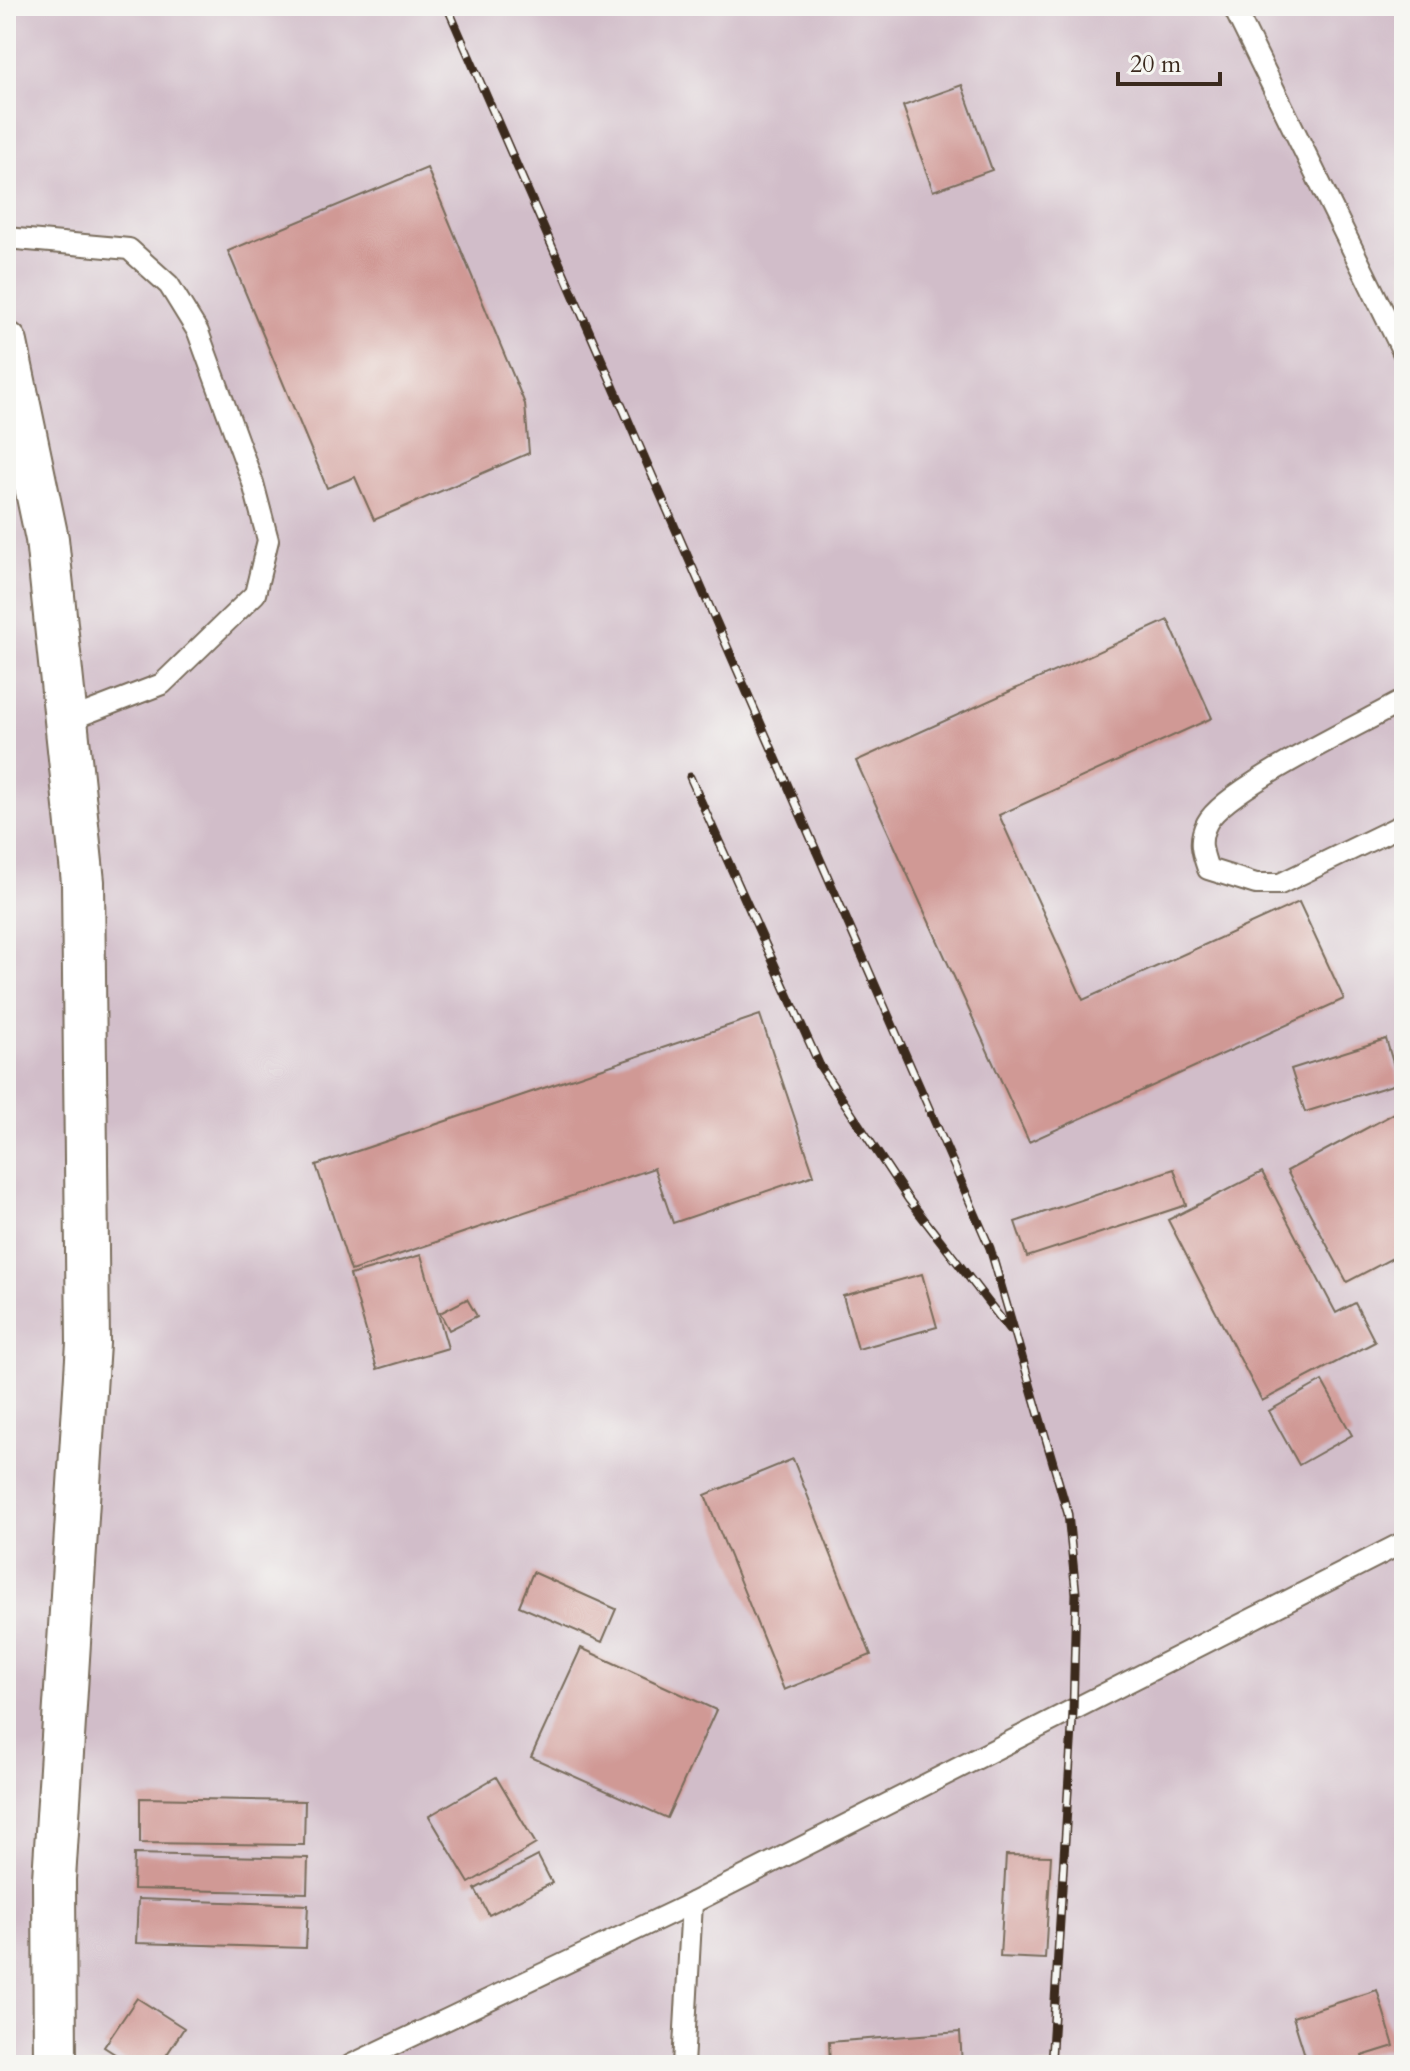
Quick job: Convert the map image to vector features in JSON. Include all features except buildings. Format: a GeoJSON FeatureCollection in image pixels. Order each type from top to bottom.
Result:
{"type":"FeatureCollection","features":[{"type":"Feature","properties":{"kind":"street"},"geometry":{"type":"LineString","coordinates":[[6,343],[47,539],[83,882],[88,1343],[54,1879],[55,2065]]}},
{"type":"Feature","properties":{"kind":"lane"},"geometry":{"type":"LineString","coordinates":[[1233,6],[1404,354]]}},
{"type":"Feature","properties":{"kind":"lane"},"geometry":{"type":"LineString","coordinates":[[6,238],[129,249],[169,285],[198,332],[253,483],[268,540],[255,594],[162,684],[66,721]]}},
{"type":"Feature","properties":{"kind":"lane"},"geometry":{"type":"LineString","coordinates":[[1404,700],[1235,794],[1208,821],[1200,846],[1208,869],[1256,884],[1280,884],[1404,824]]}},
{"type":"Feature","properties":{"kind":"lane"},"geometry":{"type":"LineString","coordinates":[[351,2065],[692,1903],[1404,1542]]}},
{"type":"Feature","properties":{"kind":"lane"},"geometry":{"type":"LineString","coordinates":[[683,2065],[692,1903]]}},
{"type":"Feature","properties":{"kind":"shaded area"},"geometry":{"type":"Polygon","coordinates":[[[6,6],[1404,6],[1404,2065],[6,2065],[6,6]]]}},
{"type":"Feature","properties":{"kind":"railway"},"geometry":{"type":"LineString","coordinates":[[447,6],[990,1248],[1068,1514],[1076,1593],[1073,1712],[1051,2065]]}},
{"type":"Feature","properties":{"kind":"railway"},"geometry":{"type":"LineString","coordinates":[[690,777],[820,1066],[909,1200],[1009,1329]]}}]}
